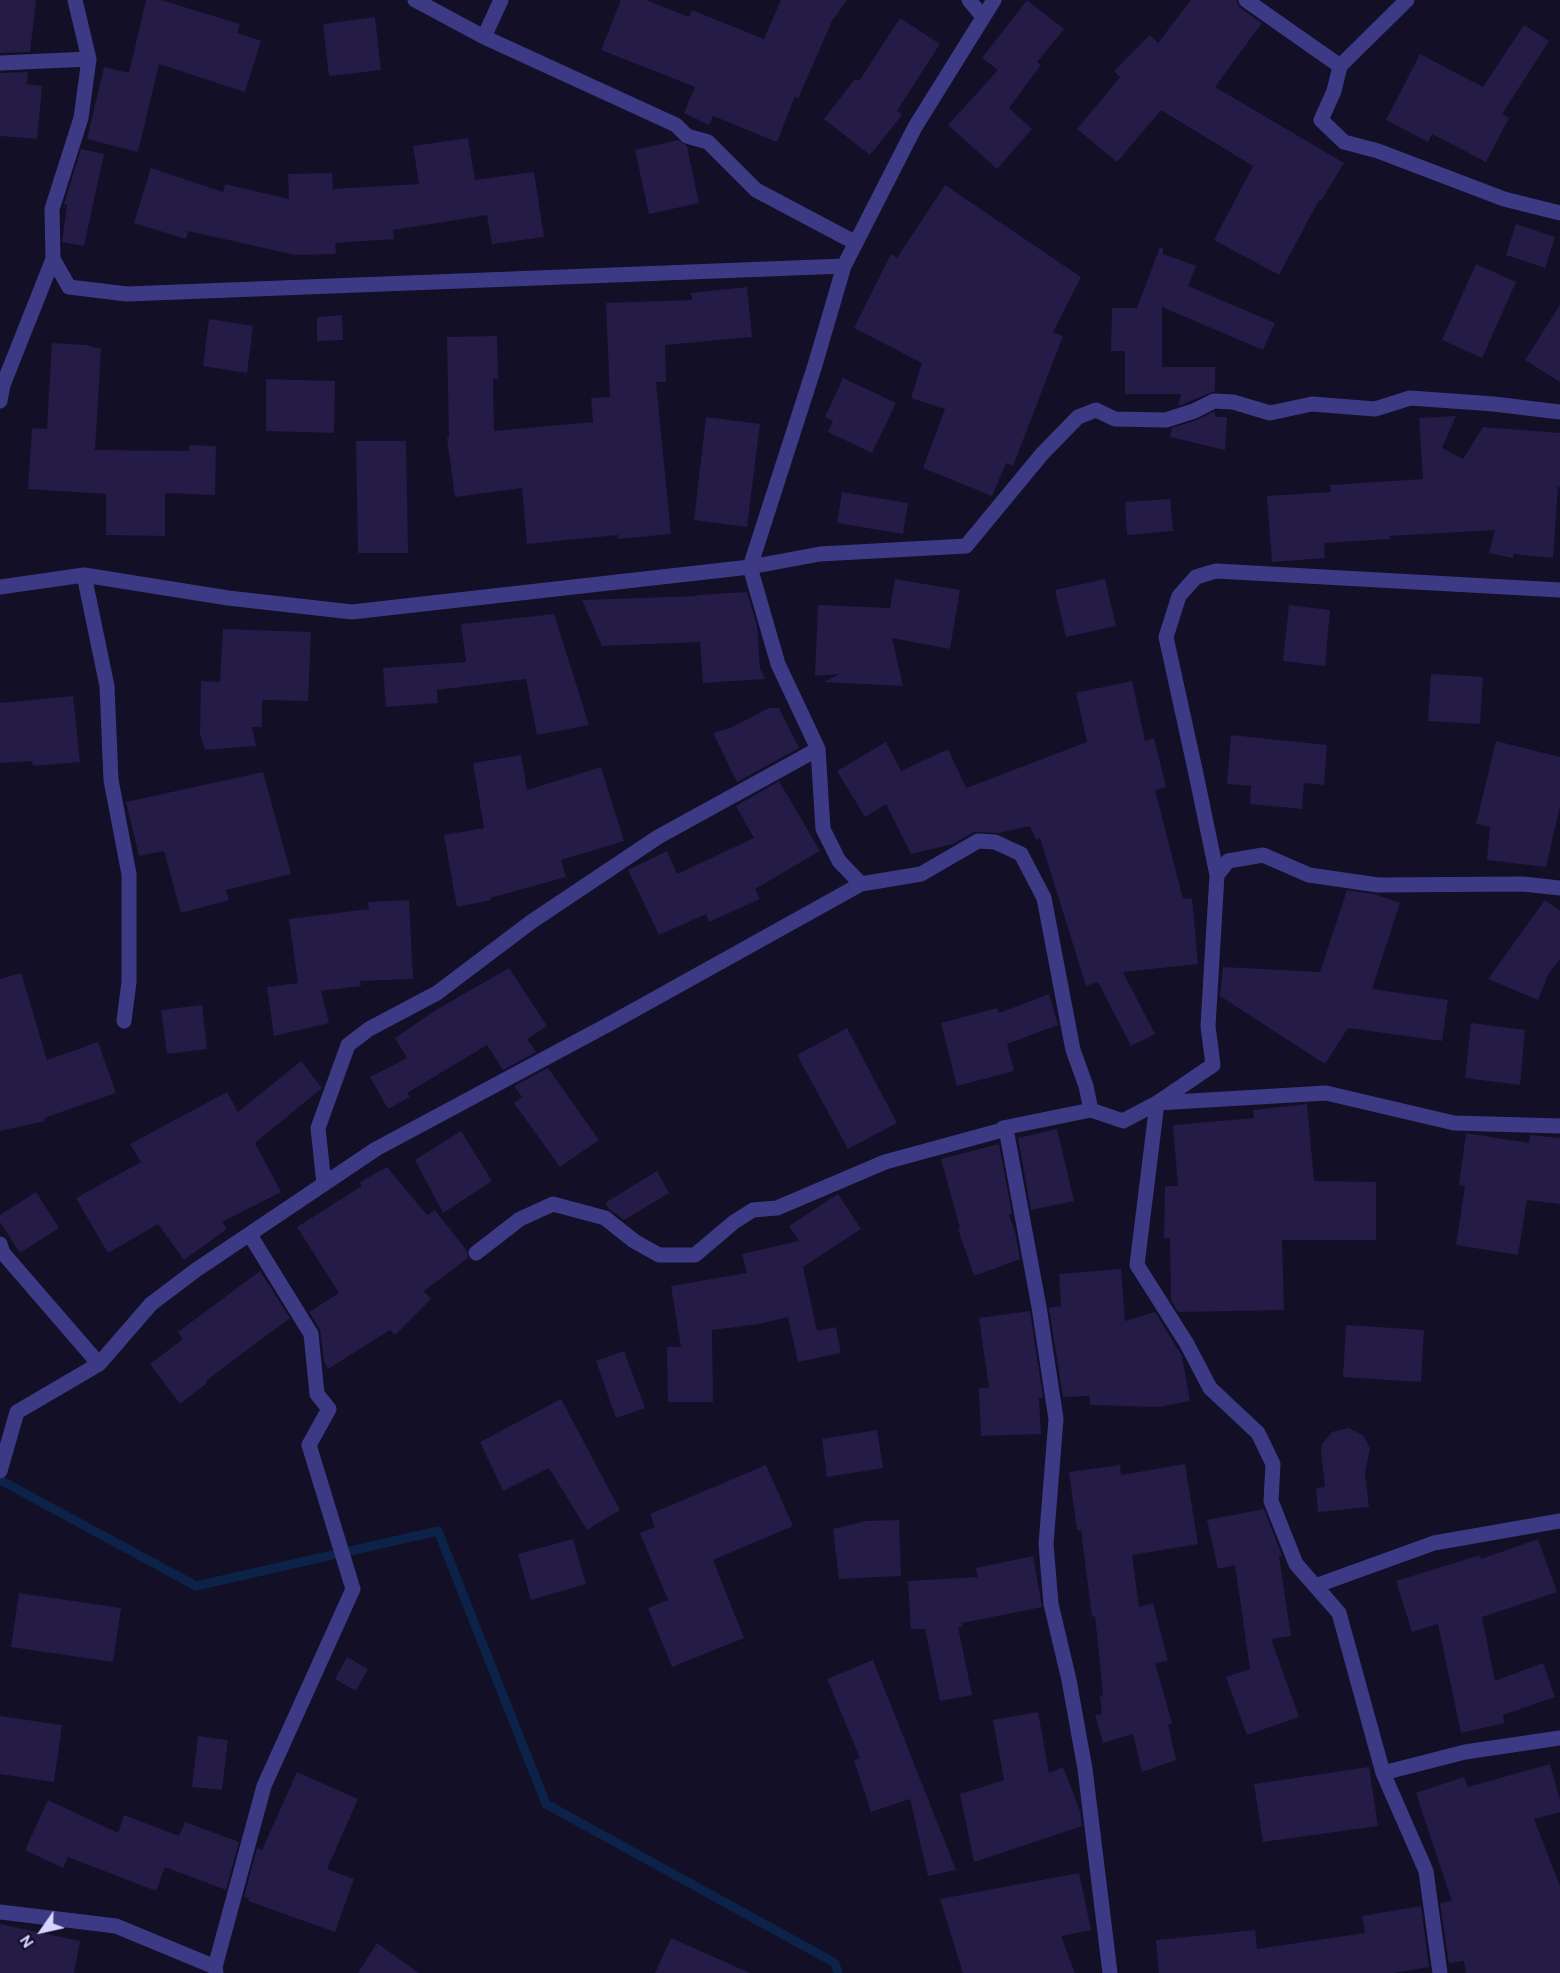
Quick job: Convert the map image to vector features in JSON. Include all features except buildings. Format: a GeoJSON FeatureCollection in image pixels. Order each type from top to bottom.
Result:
{"type":"FeatureCollection","features":[{"type":"Feature","properties":{"kind":"street"},"geometry":{"type":"LineString","coordinates":[[0,401],[3,386],[53,259],[52,209],[81,118],[90,59],[75,0]]}},
{"type":"Feature","properties":{"kind":"street"},"geometry":{"type":"LineString","coordinates":[[416,0],[484,38],[676,125],[687,136],[708,142],[756,190],[856,243]]}},
{"type":"Feature","properties":{"kind":"street"},"geometry":{"type":"LineString","coordinates":[[484,38],[501,0]]}},
{"type":"Feature","properties":{"kind":"street"},"geometry":{"type":"LineString","coordinates":[[969,0],[983,17]]}},
{"type":"Feature","properties":{"kind":"street"},"geometry":{"type":"LineString","coordinates":[[861,884],[839,861],[823,829],[818,749],[778,664],[750,567],[815,365],[844,266],[915,127],[994,0]]}},
{"type":"Feature","properties":{"kind":"street"},"geometry":{"type":"LineString","coordinates":[[1246,0],[1340,66]]}},
{"type":"Feature","properties":{"kind":"street"},"geometry":{"type":"LineString","coordinates":[[1407,0],[1340,66],[1334,91],[1321,120],[1344,141],[1378,151],[1504,198],[1560,213]]}},
{"type":"Feature","properties":{"kind":"street"},"geometry":{"type":"LineString","coordinates":[[0,63],[90,59]]}},
{"type":"Feature","properties":{"kind":"street"},"geometry":{"type":"LineString","coordinates":[[53,259],[69,287],[127,294],[844,266]]}},
{"type":"Feature","properties":{"kind":"street"},"geometry":{"type":"LineString","coordinates":[[0,586],[84,576],[228,598],[352,612],[750,567],[820,554],[966,546],[1042,454],[1078,417],[1096,410],[1115,419],[1166,420],[1194,411],[1214,401],[1233,402],[1270,413],[1312,404],[1375,410],[1410,398],[1494,404],[1560,412]]}},
{"type":"Feature","properties":{"kind":"street"},"geometry":{"type":"LineString","coordinates":[[1110,1973],[1085,1769],[1069,1680],[1051,1604],[1046,1544],[1056,1419],[1039,1307],[1006,1129],[1003,1128],[1091,1110],[1124,1121],[1157,1103],[1213,1065],[1208,1026],[1216,875],[1197,774],[1166,637],[1179,596],[1196,577],[1216,572],[1560,590]]}},
{"type":"Feature","properties":{"kind":"street"},"geometry":{"type":"LineString","coordinates":[[84,576],[107,686],[111,780],[129,874],[129,982],[124,1021]]}},
{"type":"Feature","properties":{"kind":"street"},"geometry":{"type":"LineString","coordinates":[[324,1184],[318,1128],[348,1045],[369,1029],[436,993],[531,922],[658,837],[818,749]]}},
{"type":"Feature","properties":{"kind":"street"},"geometry":{"type":"LineString","coordinates":[[0,1472],[17,1412],[99,1364],[151,1304],[196,1270],[376,1149],[611,1023],[861,884],[921,874],[978,841],[995,842],[1021,854],[1044,898],[1073,1050],[1086,1086],[1091,1110]]}},
{"type":"Feature","properties":{"kind":"street"},"geometry":{"type":"LineString","coordinates":[[1216,875],[1228,861],[1263,855],[1309,875],[1378,885],[1523,884],[1560,888]]}},
{"type":"Feature","properties":{"kind":"street"},"geometry":{"type":"LineString","coordinates":[[1157,1103],[1326,1093],[1454,1123],[1560,1126]]}},
{"type":"Feature","properties":{"kind":"street"},"geometry":{"type":"LineString","coordinates":[[1157,1103],[1137,1265],[1187,1344],[1210,1388],[1258,1433],[1273,1464],[1271,1501],[1296,1564],[1339,1613],[1383,1773],[1425,1870],[1440,1973]]}},
{"type":"Feature","properties":{"kind":"street"},"geometry":{"type":"LineString","coordinates":[[476,1253],[520,1219],[553,1203],[605,1218],[634,1241],[659,1255],[694,1255],[734,1222],[753,1210],[777,1208],[885,1162],[1006,1129]]}},
{"type":"Feature","properties":{"kind":"street"},"geometry":{"type":"LineString","coordinates":[[0,1912],[116,1926],[215,1970],[264,1786],[353,1589],[309,1445],[329,1409],[317,1394],[311,1334],[250,1235]]}},
{"type":"Feature","properties":{"kind":"street"},"geometry":{"type":"LineString","coordinates":[[0,1244],[3,1253],[99,1364]]}},
{"type":"Feature","properties":{"kind":"street"},"geometry":{"type":"LineString","coordinates":[[1315,1586],[1434,1544],[1560,1521]]}},
{"type":"Feature","properties":{"kind":"street"},"geometry":{"type":"LineString","coordinates":[[1383,1773],[1465,1752],[1560,1738]]}},
{"type":"Feature","properties":{"kind":"waterway"},"geometry":{"type":"LineString","coordinates":[[0,1480],[196,1586],[438,1531],[546,1804],[835,1963],[838,1973]]}}]}
